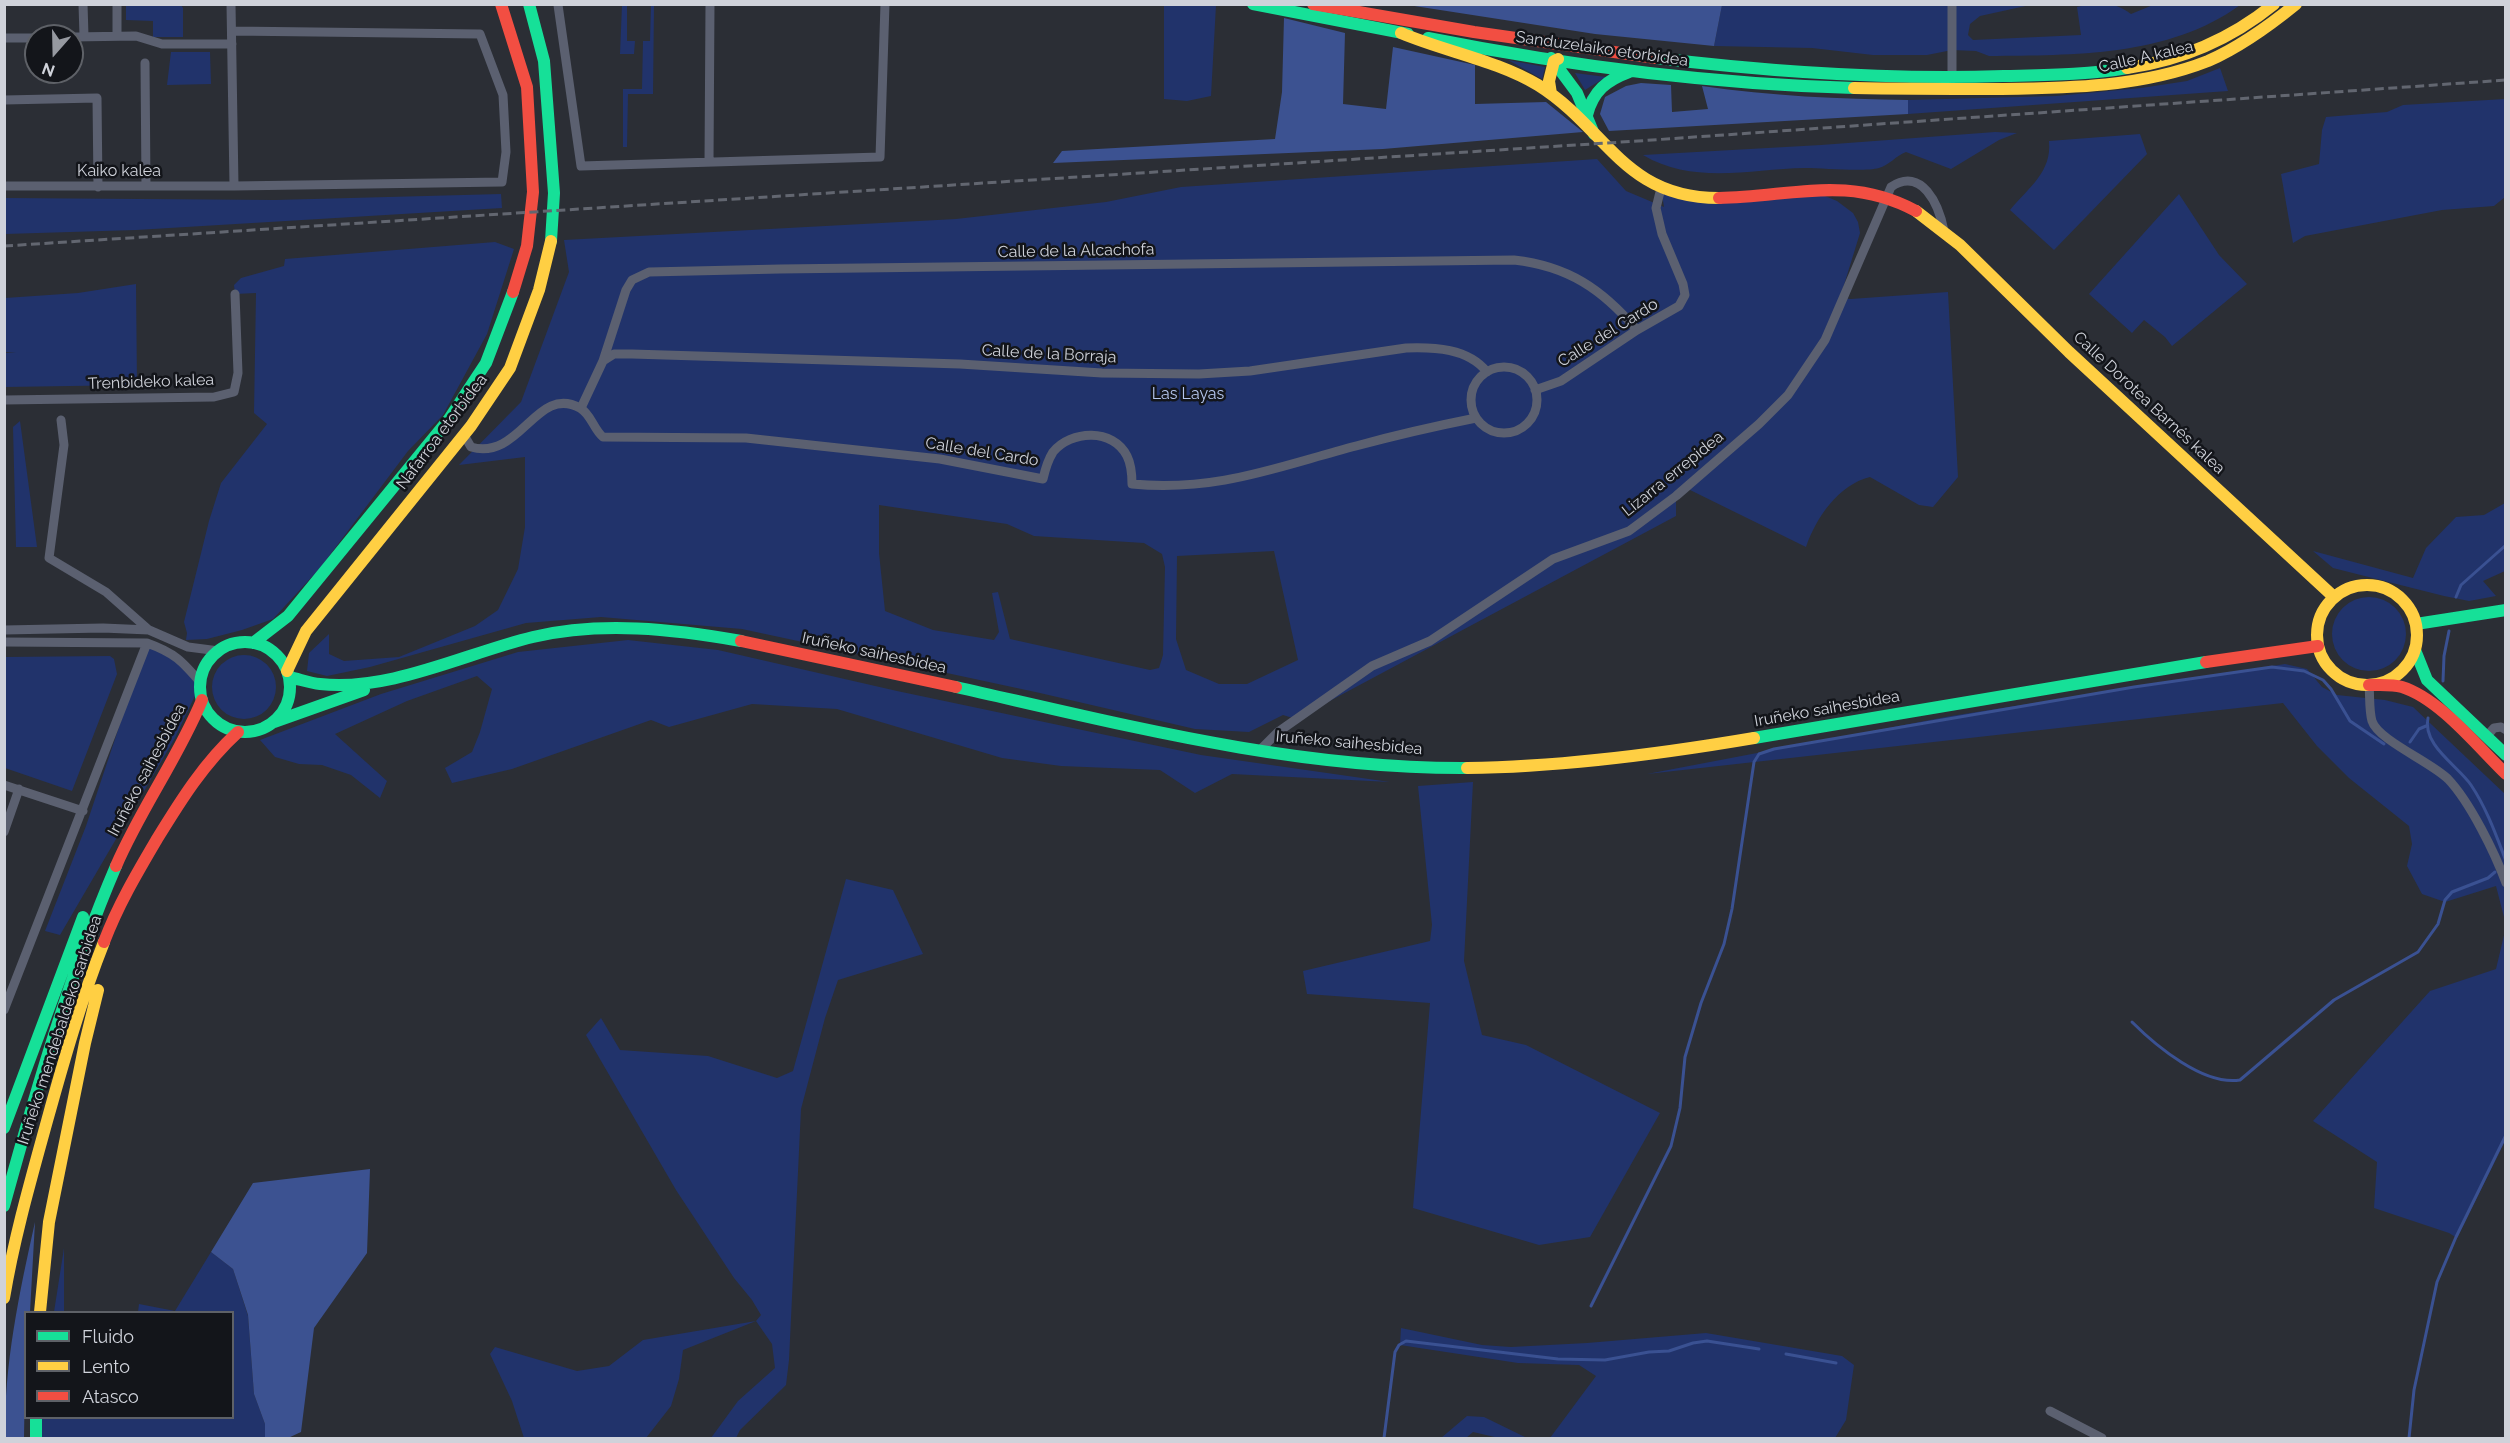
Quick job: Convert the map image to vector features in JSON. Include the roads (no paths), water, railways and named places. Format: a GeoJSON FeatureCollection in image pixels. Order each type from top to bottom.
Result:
{"type":"FeatureCollection","features":[{"type":"Feature","properties":{"kind":"main road","name":"Nafarroa etorbidea"},"geometry":{"type":"LineString","coordinates":[[253,643],[288,616],[449,419],[486,363],[509,306],[527,246],[533,192],[527,87],[501,4]]}},
{"type":"Feature","properties":{"kind":"main road","name":"Nafarroa etorbidea"},"geometry":{"type":"LineString","coordinates":[[288,674],[306,631],[464,435],[510,368],[539,290],[552,236],[554,193],[544,61],[529,4]]}},
{"type":"Feature","properties":{"kind":"main road","name":"Sanduzelaiko etorbidea"},"geometry":{"type":"LineString","coordinates":[[1253,4],[1403,27],[1691,63],[1951,84]]}},
{"type":"Feature","properties":{"kind":"main road","name":"Sanduzelaiko etorbidea"},"geometry":{"type":"LineString","coordinates":[[1313,4],[1554,61],[1714,80],[1812,86],[1951,84]]}},
{"type":"Feature","properties":{"kind":"main road","name":"Calle A kalea"},"geometry":{"type":"LineString","coordinates":[[1951,84],[2136,67],[2187,54],[2219,41],[2257,19],[2274,4]]}},
{"type":"Feature","properties":{"kind":"main road","name":"Calle A kalea"},"geometry":{"type":"LineString","coordinates":[[1951,84],[2072,88],[2124,82],[2196,65],[2261,32],[2296,4]]}},
{"type":"Feature","properties":{"kind":"main road"},"geometry":{"type":"LineString","coordinates":[[1403,27],[1430,46],[1502,67],[1556,97],[1632,172],[1661,188],[1697,197],[1724,199],[1811,190],[1850,191],[1885,197],[1909,207],[1944,231]]}},
{"type":"Feature","properties":{"kind":"main road"},"geometry":{"type":"LineString","coordinates":[[1556,97],[1549,74],[1554,61],[1570,52],[1659,64],[1691,63]]}},
{"type":"Feature","properties":{"kind":"main road"},"geometry":{"type":"LineString","coordinates":[[1554,61],[1578,98],[1594,135]]}},
{"type":"Feature","properties":{"kind":"main road"},"geometry":{"type":"LineString","coordinates":[[1556,97],[1578,98],[1596,91],[1614,77],[1633,70]]}},
{"type":"Feature","properties":{"kind":"main road"},"geometry":{"type":"LineString","coordinates":[[1587,115],[1589,104],[1596,91]]}},
{"type":"Feature","properties":{"kind":"main road","name":"Calle Dorotea Barnés kalea"},"geometry":{"type":"LineString","coordinates":[[1944,231],[2154,432],[2334,597]]}},
{"type":"Feature","properties":{"kind":"main road"},"geometry":{"type":"LineString","coordinates":[[2505,755],[2427,680],[2415,650],[2416,624],[2410,608],[2404,602],[2383,587],[2367,585],[2350,588],[2334,597],[2320,619],[2317,632],[2318,646],[2325,661],[2337,674],[2352,682],[2400,686],[2414,692],[2445,716],[2505,774]]}},
{"type":"Feature","properties":{"kind":"main road"},"geometry":{"type":"LineString","coordinates":[[2416,624],[2505,610]]}},
{"type":"Feature","properties":{"kind":"main road","name":"Iruñeko saihesbidea"},"geometry":{"type":"LineString","coordinates":[[274,722],[386,680],[507,642],[565,632],[618,628],[669,631],[775,648],[1218,745],[1367,763],[1446,768],[1524,766],[1615,759],[1706,746],[2260,653],[2318,646]]}},
{"type":"Feature","properties":{"kind":"main road"},"geometry":{"type":"LineString","coordinates":[[241,643],[253,643],[267,648],[279,658],[288,674],[290,692],[288,702],[274,722],[252,732],[238,732],[216,721],[207,712],[202,700],[203,671],[219,651],[241,643]]}},
{"type":"Feature","properties":{"kind":"main road"},"geometry":{"type":"LineString","coordinates":[[2369,685],[2384,682],[2398,675],[2409,664],[2415,650]]}},
{"type":"Feature","properties":{"kind":"main road","name":"Iruñeko saihesbidea"},"geometry":{"type":"LineString","coordinates":[[288,674],[304,683],[344,687],[386,680]]}},
{"type":"Feature","properties":{"kind":"main road","name":"Iruñeko saihesbidea"},"geometry":{"type":"LineString","coordinates":[[120,856],[191,731],[202,700]]}},
{"type":"Feature","properties":{"kind":"main road"},"geometry":{"type":"LineString","coordinates":[[40,1311],[49,1222],[85,1043],[104,967],[126,906],[151,849],[188,787],[217,750],[238,732]]}},
{"type":"Feature","properties":{"kind":"main road","name":"Iruñeko mendebaldeko sarbidea"},"geometry":{"type":"LineString","coordinates":[[4,1298],[31,1176],[93,972],[118,904],[151,849]]}},
{"type":"Feature","properties":{"kind":"main road"},"geometry":{"type":"LineString","coordinates":[[4,1128],[72,943],[97,885],[120,856]]}},
{"type":"Feature","properties":{"kind":"main road","name":"Iruñeko mendebaldeko sarbidea"},"geometry":{"type":"LineString","coordinates":[[4,1206],[78,959],[120,856]]}},
{"type":"Feature","properties":{"kind":"street"},"geometry":{"type":"LineString","coordinates":[[83,4],[84,24]]}},
{"type":"Feature","properties":{"kind":"street"},"geometry":{"type":"LineString","coordinates":[[117,4],[117,36]]}},
{"type":"Feature","properties":{"kind":"street"},"geometry":{"type":"LineString","coordinates":[[231,4],[234,186]]}},
{"type":"Feature","properties":{"kind":"street"},"geometry":{"type":"LineString","coordinates":[[709,162],[710,4]]}},
{"type":"Feature","properties":{"kind":"street"},"geometry":{"type":"LineString","coordinates":[[558,5],[581,166],[880,157],[885,4]]}},
{"type":"Feature","properties":{"kind":"street"},"geometry":{"type":"LineString","coordinates":[[1951,84],[1952,4]]}},
{"type":"Feature","properties":{"kind":"street","name":"Kaiko kalea"},"geometry":{"type":"LineString","coordinates":[[4,186],[234,186],[502,182],[506,152],[503,95],[480,34],[232,31]]}},
{"type":"Feature","properties":{"kind":"street"},"geometry":{"type":"LineString","coordinates":[[84,36],[136,36],[162,44],[232,45]]}},
{"type":"Feature","properties":{"kind":"street"},"geometry":{"type":"LineString","coordinates":[[4,38],[24,38]]}},
{"type":"Feature","properties":{"kind":"street"},"geometry":{"type":"LineString","coordinates":[[145,63],[146,186]]}},
{"type":"Feature","properties":{"kind":"street"},"geometry":{"type":"LineString","coordinates":[[4,100],[97,98],[98,187]]}},
{"type":"Feature","properties":{"kind":"street"},"geometry":{"type":"LineString","coordinates":[[1885,197],[1891,186],[1903,180],[1921,185],[1927,190],[1941,216],[1944,231]]}},
{"type":"Feature","properties":{"kind":"street","name":"Calle del Cardo"},"geometry":{"type":"LineString","coordinates":[[1535,390],[1561,381],[1637,330],[1679,306],[1685,295],[1683,284],[1662,234],[1656,208],[1661,188]]}},
{"type":"Feature","properties":{"kind":"street","name":"Lizarra errepidea"},"geometry":{"type":"LineString","coordinates":[[1259,751],[1278,732],[1372,666],[1430,641],[1553,559],[1629,531],[1708,469],[1788,395],[1808,368],[1826,340],[1885,197]]}},
{"type":"Feature","properties":{"kind":"street","name":"Calle de la Alcachofa"},"geometry":{"type":"LineString","coordinates":[[581,408],[603,361],[626,290],[632,280],[649,272],[1514,260],[1559,270],[1589,284],[1611,301],[1637,330]]}},
{"type":"Feature","properties":{"kind":"street","name":"Trenbideko kalea"},"geometry":{"type":"LineString","coordinates":[[4,400],[214,397],[234,393],[238,373],[235,294]]}},
{"type":"Feature","properties":{"kind":"street","name":"Calle de la Borraja"},"geometry":{"type":"LineString","coordinates":[[603,361],[614,354],[632,354],[960,364],[1062,371],[1199,374],[1250,371],[1406,348],[1428,347],[1461,353],[1479,363],[1487,372]]}},
{"type":"Feature","properties":{"kind":"street"},"geometry":{"type":"LineString","coordinates":[[1496,368],[1515,369],[1531,381],[1535,390],[1537,400],[1532,419],[1515,431],[1497,432],[1481,424],[1472,408],[1473,387],[1487,372],[1496,368]]}},
{"type":"Feature","properties":{"kind":"street"},"geometry":{"type":"LineString","coordinates":[[464,435],[471,447],[482,450],[504,445],[544,410],[557,404],[581,408]]}},
{"type":"Feature","properties":{"kind":"street","name":"Calle del Cardo"},"geometry":{"type":"LineString","coordinates":[[581,408],[603,437],[746,438],[940,459],[1042,479],[1051,455],[1059,446],[1080,436],[1100,436],[1113,441],[1127,456],[1132,484],[1151,486],[1192,486],[1230,481],[1355,446],[1476,418]]}},
{"type":"Feature","properties":{"kind":"street"},"geometry":{"type":"LineString","coordinates":[[61,420],[64,445],[49,558],[106,592],[149,630],[188,647],[219,651]]}},
{"type":"Feature","properties":{"kind":"street"},"geometry":{"type":"LineString","coordinates":[[4,630],[103,628],[149,630]]}},
{"type":"Feature","properties":{"kind":"street"},"geometry":{"type":"LineString","coordinates":[[4,642],[147,643],[164,649],[182,660],[201,683]]}},
{"type":"Feature","properties":{"kind":"street"},"geometry":{"type":"LineString","coordinates":[[4,1010],[147,643]]}},
{"type":"Feature","properties":{"kind":"street"},"geometry":{"type":"LineString","coordinates":[[2369,685],[2372,722],[2381,734],[2437,768],[2450,782],[2486,838],[2505,883]]}},
{"type":"Feature","properties":{"kind":"street"},"geometry":{"type":"LineString","coordinates":[[2486,737],[2494,728],[2501,727],[2505,730]]}},
{"type":"Feature","properties":{"kind":"street"},"geometry":{"type":"LineString","coordinates":[[4,785],[83,811]]}},
{"type":"Feature","properties":{"kind":"street"},"geometry":{"type":"LineString","coordinates":[[4,832],[19,789]]}},
{"type":"Feature","properties":{"kind":"street"},"geometry":{"type":"LineString","coordinates":[[2050,1411],[2102,1438]]}},
{"type":"Feature","properties":{"kind":"waterway"},"geometry":{"type":"LineString","coordinates":[[2456,597],[2461,585],[2506,545]]}},
{"type":"Feature","properties":{"kind":"waterway"},"geometry":{"type":"LineString","coordinates":[[2443,681],[2444,656],[2449,631]]}},
{"type":"Feature","properties":{"kind":"waterway"},"geometry":{"type":"LineString","coordinates":[[1591,1306],[1671,1146],[1680,1108],[1685,1057],[1701,1003],[1724,944],[1732,909],[1754,762],[1759,754],[1774,749],[2134,687],[2272,667],[2304,671],[2323,680],[2350,721],[2384,744]]}},
{"type":"Feature","properties":{"kind":"waterway"},"geometry":{"type":"LineString","coordinates":[[2428,718],[2430,737],[2442,755],[2477,794],[2506,861]]}},
{"type":"Feature","properties":{"kind":"waterway"},"geometry":{"type":"LineString","coordinates":[[2410,742],[2419,729],[2426,726]]}},
{"type":"Feature","properties":{"kind":"waterway"},"geometry":{"type":"LineString","coordinates":[[2132,1022],[2167,1052],[2196,1071],[2211,1077],[2240,1080],[2334,1000],[2418,952],[2438,924],[2445,900],[2452,892],[2488,878],[2495,872]]}},
{"type":"Feature","properties":{"kind":"waterway"},"geometry":{"type":"LineString","coordinates":[[2409,1438],[2414,1390],[2437,1282],[2456,1237],[2506,1135]]}},
{"type":"Feature","properties":{"kind":"waterway"},"geometry":{"type":"LineString","coordinates":[[1384,1438],[1395,1352],[1399,1345],[1406,1341],[1558,1359],[1605,1360],[1669,1351],[1707,1341],[1759,1349]]}},
{"type":"Feature","properties":{"kind":"waterway"},"geometry":{"type":"LineString","coordinates":[[1786,1354],[1836,1363]]}},
{"type":"Feature","properties":{"kind":"railway"},"geometry":{"type":"LineString","coordinates":[[4,246],[1638,141],[2506,80]]}},
{"type":"Feature","properties":{"kind":"park label","name":"Las Layas"},"geometry":{"type":"Point","coordinates":[1188,394]}}]}
